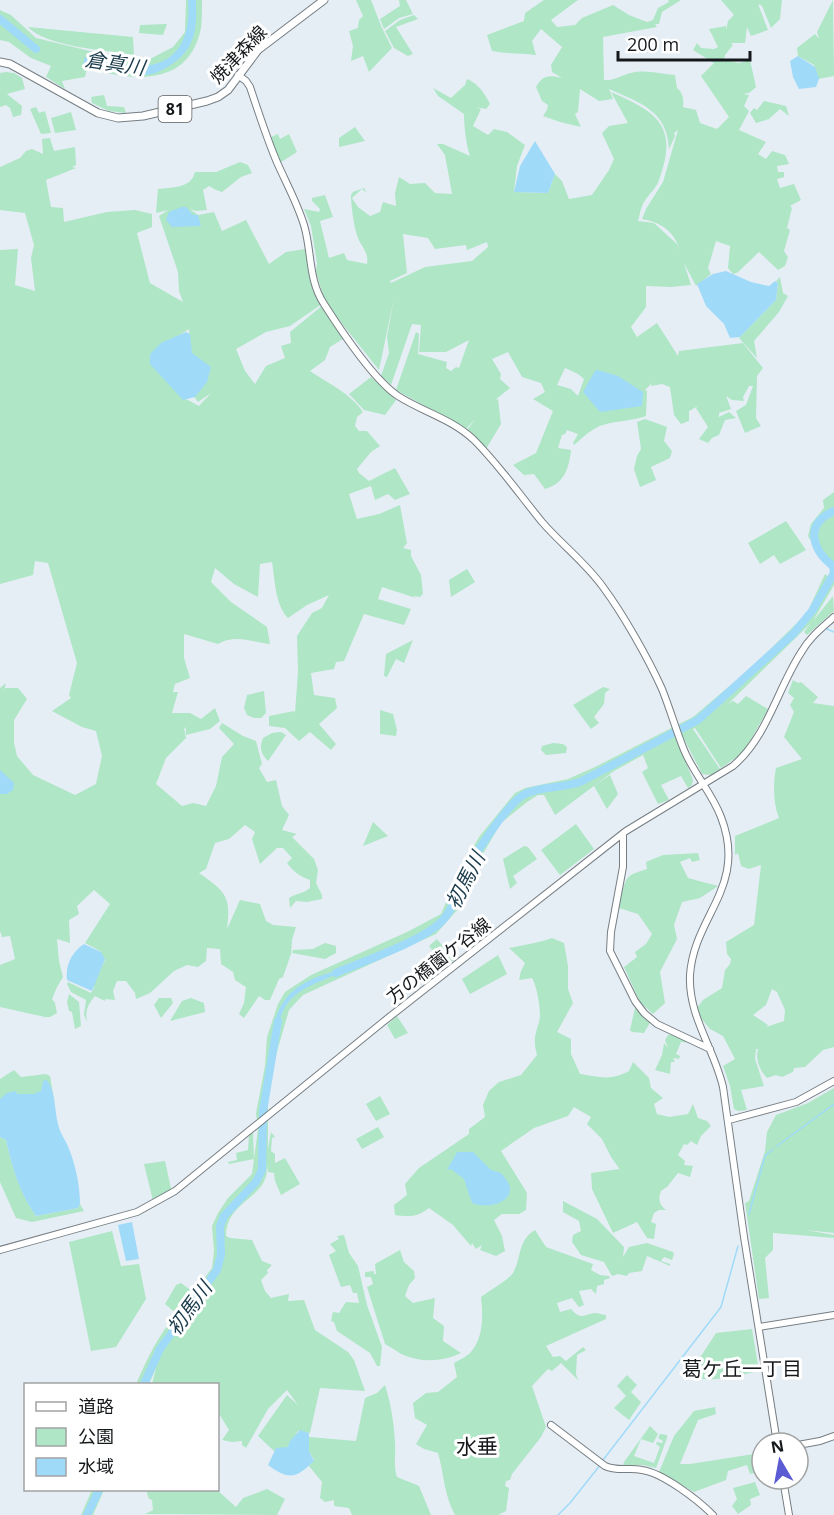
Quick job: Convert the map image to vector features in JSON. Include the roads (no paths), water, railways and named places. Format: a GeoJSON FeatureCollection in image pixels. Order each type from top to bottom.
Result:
{"type":"FeatureCollection","features":[{"type":"Feature","properties":{"kind":"main road","name":"焼津森線"},"geometry":{"type":"LineString","coordinates":[[0,62],[10,64],[98,113],[118,118],[142,116],[207,101],[228,90],[258,50],[324,0]]}},
{"type":"Feature","properties":{"kind":"street"},"geometry":{"type":"LineString","coordinates":[[238,75],[250,87],[274,155],[304,224],[314,283],[324,304],[386,387],[472,438],[559,542],[602,585],[654,674],[685,752],[722,820],[728,849],[725,883],[699,938],[690,974],[691,993],[694,1013],[721,1078],[775,1431]]}},
{"type":"Feature","properties":{"kind":"street","name":"方の橋薗ケ谷線"},"geometry":{"type":"LineString","coordinates":[[0,1250],[137,1212],[175,1191],[623,834],[733,766],[747,753],[764,727],[809,640],[834,617]]}},
{"type":"Feature","properties":{"kind":"street"},"geometry":{"type":"LineString","coordinates":[[623,834],[622,867],[610,951],[644,1013],[657,1024],[710,1049]]}},
{"type":"Feature","properties":{"kind":"street"},"geometry":{"type":"LineString","coordinates":[[729,1120],[796,1102],[834,1081]]}},
{"type":"Feature","properties":{"kind":"street"},"geometry":{"type":"LineString","coordinates":[[759,1327],[834,1315]]}},
{"type":"Feature","properties":{"kind":"street"},"geometry":{"type":"LineString","coordinates":[[551,1425],[605,1466],[614,1470],[637,1469],[656,1474],[713,1515]]}},
{"type":"Feature","properties":{"kind":"street"},"geometry":{"type":"LineString","coordinates":[[810,1442],[834,1436]]}},
{"type":"Feature","properties":{"kind":"street"},"geometry":{"type":"LineString","coordinates":[[785,1491],[789,1515]]}},
{"type":"Feature","properties":{"kind":"water"},"geometry":{"type":"Polygon","coordinates":[[[188,0],[196,0],[193,39],[178,60],[169,66],[150,74],[136,75],[83,65],[85,57],[134,66],[154,64],[165,60],[174,54],[185,36],[188,0]]]}},
{"type":"Feature","properties":{"kind":"water"},"geometry":{"type":"Polygon","coordinates":[[[798,56],[815,67],[819,79],[816,87],[799,89],[793,77],[790,61],[798,56]]]}},
{"type":"Feature","properties":{"kind":"water"},"geometry":{"type":"Polygon","coordinates":[[[535,141],[555,174],[548,193],[514,192],[520,166],[535,141]]]}},
{"type":"Feature","properties":{"kind":"water"},"geometry":{"type":"Polygon","coordinates":[[[186,207],[193,215],[198,215],[201,226],[172,227],[166,220],[169,212],[186,207]]]}},
{"type":"Feature","properties":{"kind":"water"},"geometry":{"type":"Polygon","coordinates":[[[726,271],[751,282],[769,286],[775,281],[778,283],[776,300],[740,337],[730,338],[724,324],[706,306],[697,284],[713,274],[726,271]]]}},
{"type":"Feature","properties":{"kind":"water"},"geometry":{"type":"Polygon","coordinates":[[[186,332],[190,334],[192,353],[211,367],[207,382],[195,397],[183,400],[150,364],[150,354],[161,343],[186,332]]]}},
{"type":"Feature","properties":{"kind":"water"},"geometry":{"type":"Polygon","coordinates":[[[595,371],[618,376],[643,392],[642,406],[600,412],[583,392],[595,371]]]}},
{"type":"Feature","properties":{"kind":"water"},"geometry":{"type":"Polygon","coordinates":[[[0,770],[14,783],[13,790],[7,794],[0,794],[0,770]]]}},
{"type":"Feature","properties":{"kind":"water"},"geometry":{"type":"Polygon","coordinates":[[[84,944],[101,952],[105,959],[92,991],[67,980],[70,959],[84,944]]]}},
{"type":"Feature","properties":{"kind":"water"},"geometry":{"type":"Polygon","coordinates":[[[346,969],[302,990],[287,1005],[277,1031],[273,1029],[277,1015],[290,994],[320,976],[346,969]]]}},
{"type":"Feature","properties":{"kind":"water"},"geometry":{"type":"Polygon","coordinates":[[[47,1080],[53,1095],[59,1128],[76,1169],[80,1204],[78,1208],[36,1216],[17,1180],[6,1140],[0,1137],[0,1099],[7,1093],[16,1091],[17,1094],[34,1094],[41,1091],[43,1081],[47,1080]]]}},
{"type":"Feature","properties":{"kind":"water"},"geometry":{"type":"Polygon","coordinates":[[[457,1152],[473,1152],[491,1170],[501,1173],[510,1188],[505,1199],[488,1205],[472,1203],[464,1179],[451,1169],[447,1170],[457,1152]]]}},
{"type":"Feature","properties":{"kind":"water"},"geometry":{"type":"Polygon","coordinates":[[[132,1222],[139,1259],[126,1261],[118,1225],[132,1222]]]}},
{"type":"Feature","properties":{"kind":"water"},"geometry":{"type":"Polygon","coordinates":[[[300,1430],[309,1433],[309,1451],[314,1461],[297,1474],[282,1474],[268,1465],[276,1448],[288,1447],[290,1441],[300,1430]]]}},
{"type":"Feature","properties":{"kind":"waterway","name":"倉真川"},"geometry":{"type":"LineString","coordinates":[[0,19],[36,49]]}},
{"type":"Feature","properties":{"kind":"waterway","name":"初馬川"},"geometry":{"type":"LineString","coordinates":[[336,973],[407,943],[442,921],[450,911],[475,856],[501,818],[519,798],[533,791],[580,782],[698,720],[794,633],[812,611],[834,573],[833,566],[820,552],[814,537],[818,523],[824,516],[834,511]]}},
{"type":"Feature","properties":{"kind":"waterway"},"geometry":{"type":"LineString","coordinates":[[827,629],[834,632]]}},
{"type":"Feature","properties":{"kind":"waterway","name":"初馬川"},"geometry":{"type":"LineString","coordinates":[[144,1383],[160,1349],[217,1270],[221,1255],[220,1226],[224,1216],[256,1182],[262,1170],[263,1111],[278,1021]]}},
{"type":"Feature","properties":{"kind":"waterway"},"geometry":{"type":"LineString","coordinates":[[777,1146],[834,1104]]}},
{"type":"Feature","properties":{"kind":"waterway"},"geometry":{"type":"LineString","coordinates":[[749,1214],[765,1156],[773,1149]]}},
{"type":"Feature","properties":{"kind":"waterway"},"geometry":{"type":"LineString","coordinates":[[603,1460],[721,1307],[738,1246]]}},
{"type":"Feature","properties":{"kind":"waterway"},"geometry":{"type":"LineString","coordinates":[[558,1515],[601,1464]]}},
{"type":"Feature","properties":{"kind":"waterway","name":"初馬川"},"geometry":{"type":"LineString","coordinates":[[87,1515],[99,1491]]}},
{"type":"Feature","properties":{"kind":"district","name":"葛ケ丘一丁目"},"geometry":{"type":"Point","coordinates":[742,1368]}},
{"type":"Feature","properties":{"kind":"district","name":"水垂"},"geometry":{"type":"Point","coordinates":[477,1446]}}]}
